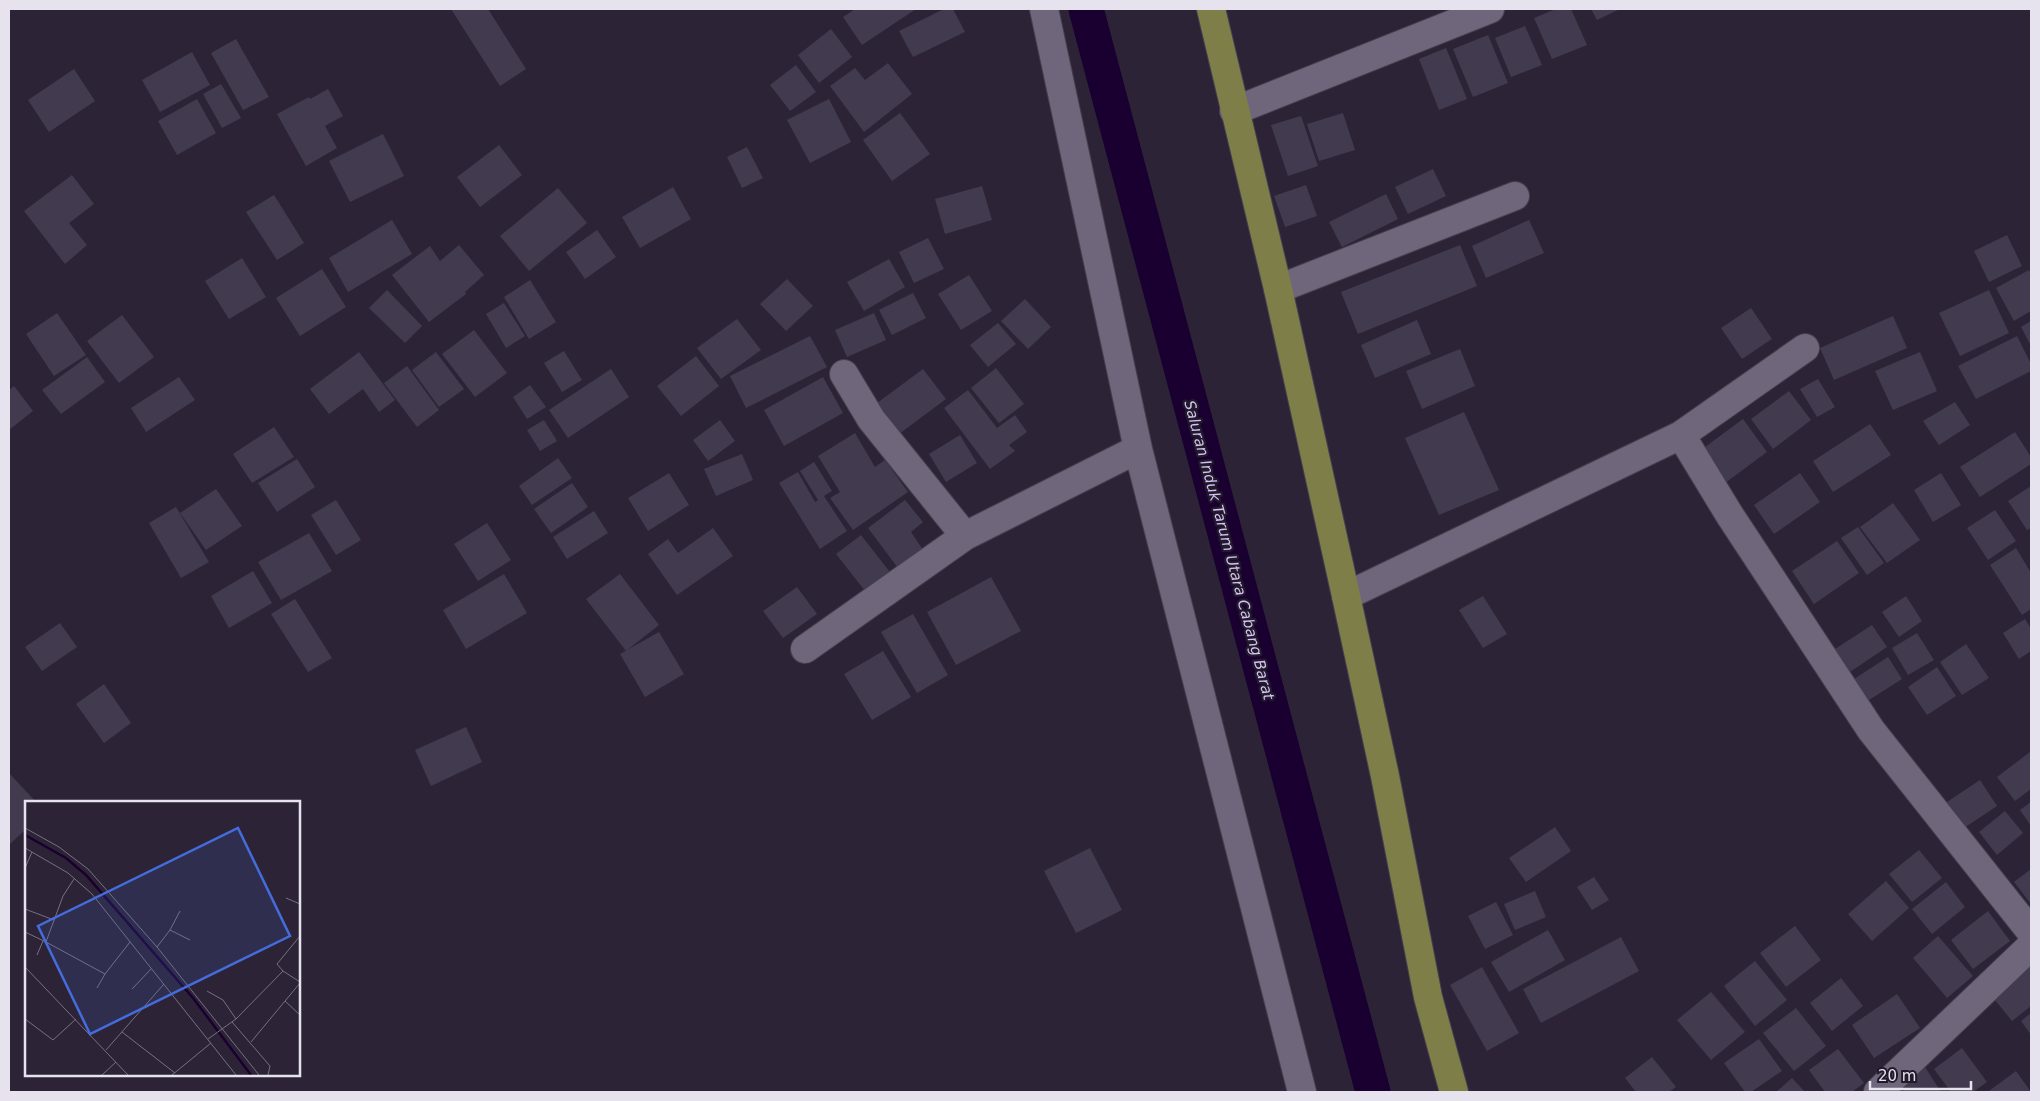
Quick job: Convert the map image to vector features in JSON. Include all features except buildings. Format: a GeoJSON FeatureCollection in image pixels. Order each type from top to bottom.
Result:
{"type":"FeatureCollection","features":[{"type":"Feature","properties":{"kind":"main road"},"geometry":{"type":"LineString","coordinates":[[1211,9],[1278,289],[1346,596],[1385,776],[1428,997],[1454,1092]]}},
{"type":"Feature","properties":{"kind":"street"},"geometry":{"type":"LineString","coordinates":[[1044,9],[1138,449],[1302,1092]]}},
{"type":"Feature","properties":{"kind":"street"},"geometry":{"type":"LineString","coordinates":[[1234,111],[1490,9]]}},
{"type":"Feature","properties":{"kind":"street"},"geometry":{"type":"LineString","coordinates":[[1278,289],[1515,196]]}},
{"type":"Feature","properties":{"kind":"street"},"geometry":{"type":"LineString","coordinates":[[1346,596],[1681,435],[1805,348]]}},
{"type":"Feature","properties":{"kind":"street"},"geometry":{"type":"LineString","coordinates":[[844,374],[871,419],[965,536]]}},
{"type":"Feature","properties":{"kind":"street"},"geometry":{"type":"LineString","coordinates":[[1681,435],[1729,514],[1872,730],[2031,932]]}},
{"type":"Feature","properties":{"kind":"street"},"geometry":{"type":"LineString","coordinates":[[805,649],[965,536],[1138,449]]}},
{"type":"Feature","properties":{"kind":"street"},"geometry":{"type":"LineString","coordinates":[[1882,1091],[2031,946]]}},
{"type":"Feature","properties":{"kind":"waterway","name":"Saluran Induk Tarum Utara Cabang Barat"},"geometry":{"type":"LineString","coordinates":[[1086,9],[1373,1092]]}}]}
